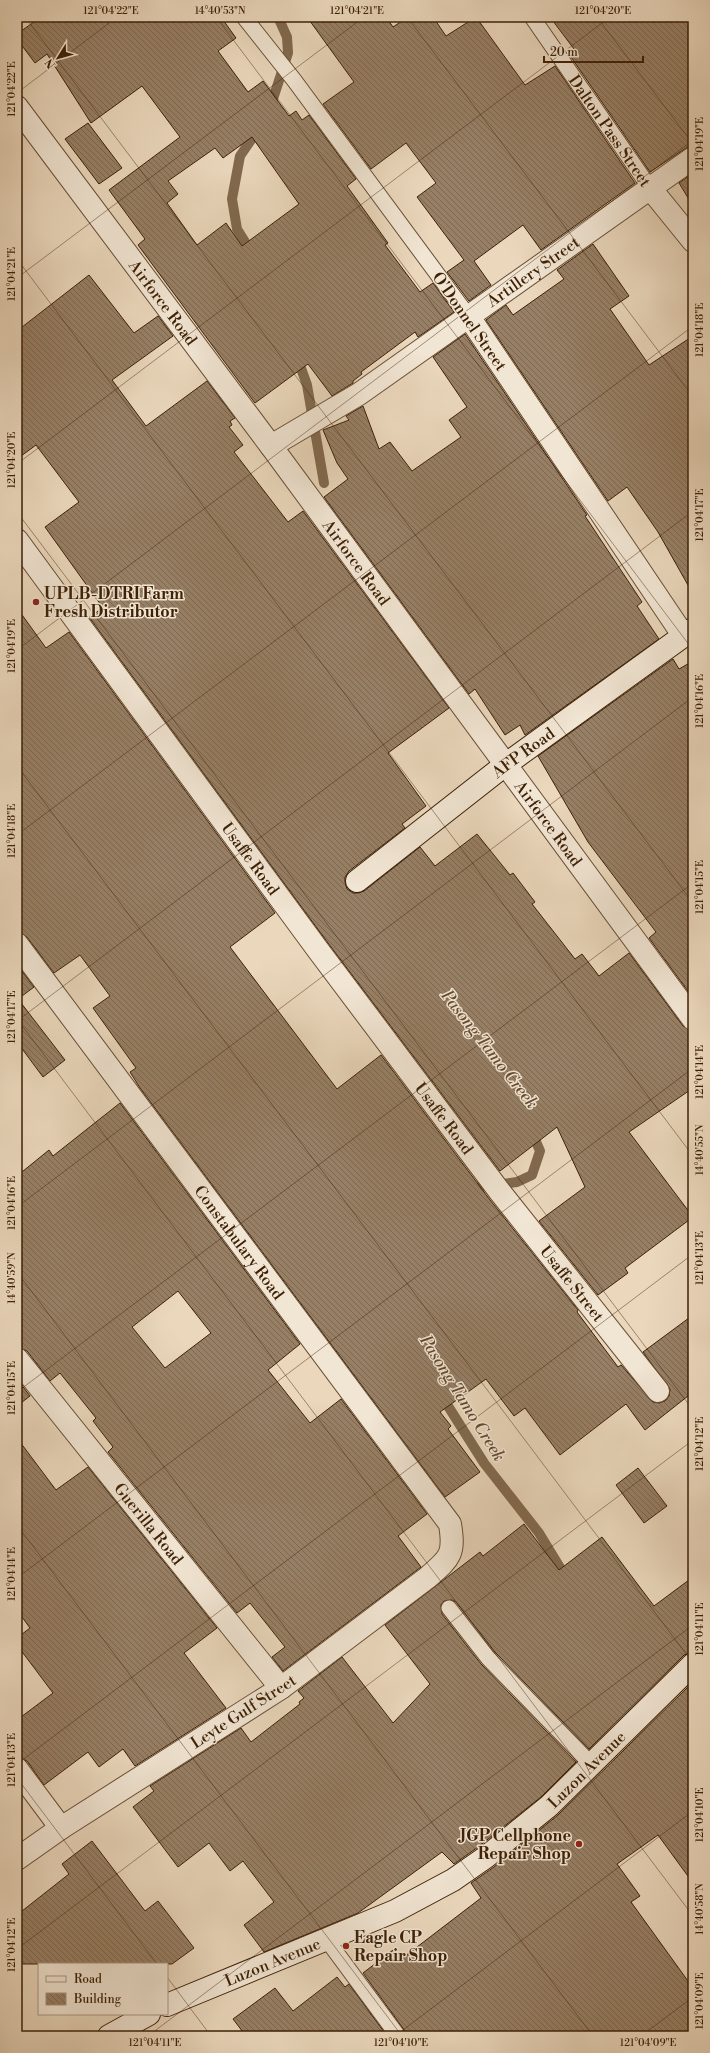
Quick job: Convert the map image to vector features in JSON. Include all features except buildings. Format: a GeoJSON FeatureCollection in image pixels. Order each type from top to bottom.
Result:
{"type":"FeatureCollection","features":[{"type":"Feature","properties":{"kind":"street","name":"Airforce Road"},"geometry":{"type":"LineString","coordinates":[[17,107],[271,446],[693,1019]]}},
{"type":"Feature","properties":{"kind":"street","name":"Artillery Street"},"geometry":{"type":"LineString","coordinates":[[271,446],[359,394],[693,158]]}},
{"type":"Feature","properties":{"kind":"street","name":"Dalton Pass Street"},"geometry":{"type":"LineString","coordinates":[[650,188],[693,241]]}},
{"type":"Feature","properties":{"kind":"street","name":"O'Donnel Street"},"geometry":{"type":"LineString","coordinates":[[469,317],[688,632]]}},
{"type":"Feature","properties":{"kind":"street","name":"Usaffe Road"},"geometry":{"type":"LineString","coordinates":[[17,540],[318,950],[487,1174]]}},
{"type":"Feature","properties":{"kind":"street","name":"AFP Road"},"geometry":{"type":"LineString","coordinates":[[357,881],[506,765],[688,632]]}},
{"type":"Feature","properties":{"kind":"street","name":"Constabulary Road"},"geometry":{"type":"LineString","coordinates":[[17,944],[450,1524],[453,1544]]}},
{"type":"Feature","properties":{"kind":"street","name":"Usaffe Street"},"geometry":{"type":"LineString","coordinates":[[487,1174],[658,1391]]}},
{"type":"Feature","properties":{"kind":"street","name":"Guerilla Road"},"geometry":{"type":"LineString","coordinates":[[17,1359],[281,1688]]}},
{"type":"Feature","properties":{"kind":"street","name":"Leyte Gulf Street"},"geometry":{"type":"LineString","coordinates":[[17,1859],[61,1828],[281,1688],[427,1578],[446,1561],[453,1544]]}},
{"type":"Feature","properties":{"kind":"street","name":"Luzon Avenue"},"geometry":{"type":"LineString","coordinates":[[168,2005],[395,1911],[453,1880],[518,1832],[549,1806],[693,1664]]}},
{"type":"Feature","properties":{"kind":"street"},"geometry":{"type":"LineString","coordinates":[[17,1769],[61,1828]]}},
{"type":"Feature","properties":{"kind":"street"},"geometry":{"type":"LineString","coordinates":[[109,2036],[147,2015]]}},
{"type":"Feature","properties":{"kind":"lane","name":"O'Donnel Street"},"geometry":{"type":"LineString","coordinates":[[244,17],[266,47],[294,80],[469,317]]}},
{"type":"Feature","properties":{"kind":"lane","name":"Dalton Pass Street"},"geometry":{"type":"LineString","coordinates":[[532,17],[650,188]]}},
{"type":"Feature","properties":{"kind":"lane"},"geometry":{"type":"LineString","coordinates":[[448,1608],[488,1658],[592,1765]]}},
{"type":"Feature","properties":{"kind":"lane"},"geometry":{"type":"LineString","coordinates":[[327,1940],[398,2036]]}},
{"type":"Feature","properties":{"kind":"waterway","name":"Pasong Tamo Creek"},"geometry":{"type":"LineString","coordinates":[[270,108],[288,53],[287,37],[278,17]]}},
{"type":"Feature","properties":{"kind":"waterway","name":"Pasong Tamo Creek"},"geometry":{"type":"LineString","coordinates":[[253,255],[237,229],[232,199],[240,156],[260,127]]}},
{"type":"Feature","properties":{"kind":"waterway","name":"Pasong Tamo Creek"},"geometry":{"type":"LineString","coordinates":[[297,357],[307,385],[324,483]]}},
{"type":"Feature","properties":{"kind":"waterway","name":"Pasong Tamo Creek"},"geometry":{"type":"LineString","coordinates":[[473,1198],[479,1187],[517,1182],[532,1175],[540,1151],[531,1130]]}},
{"type":"Feature","properties":{"kind":"waterway","name":"Pasong Tamo Creek"},"geometry":{"type":"LineString","coordinates":[[441,1395],[484,1463],[539,1533],[567,1579]]}},
{"type":"Feature","properties":{"kind":"place","name":"UPLB-DTRI Farm Fresh Distributor"},"geometry":{"type":"Point","coordinates":[36,602]}},
{"type":"Feature","properties":{"kind":"place","name":"JGP Cellphone Repair Shop"},"geometry":{"type":"Point","coordinates":[579,1844]}},
{"type":"Feature","properties":{"kind":"place","name":"Eagle CP Repair Shop"},"geometry":{"type":"Point","coordinates":[346,1946]}}]}
